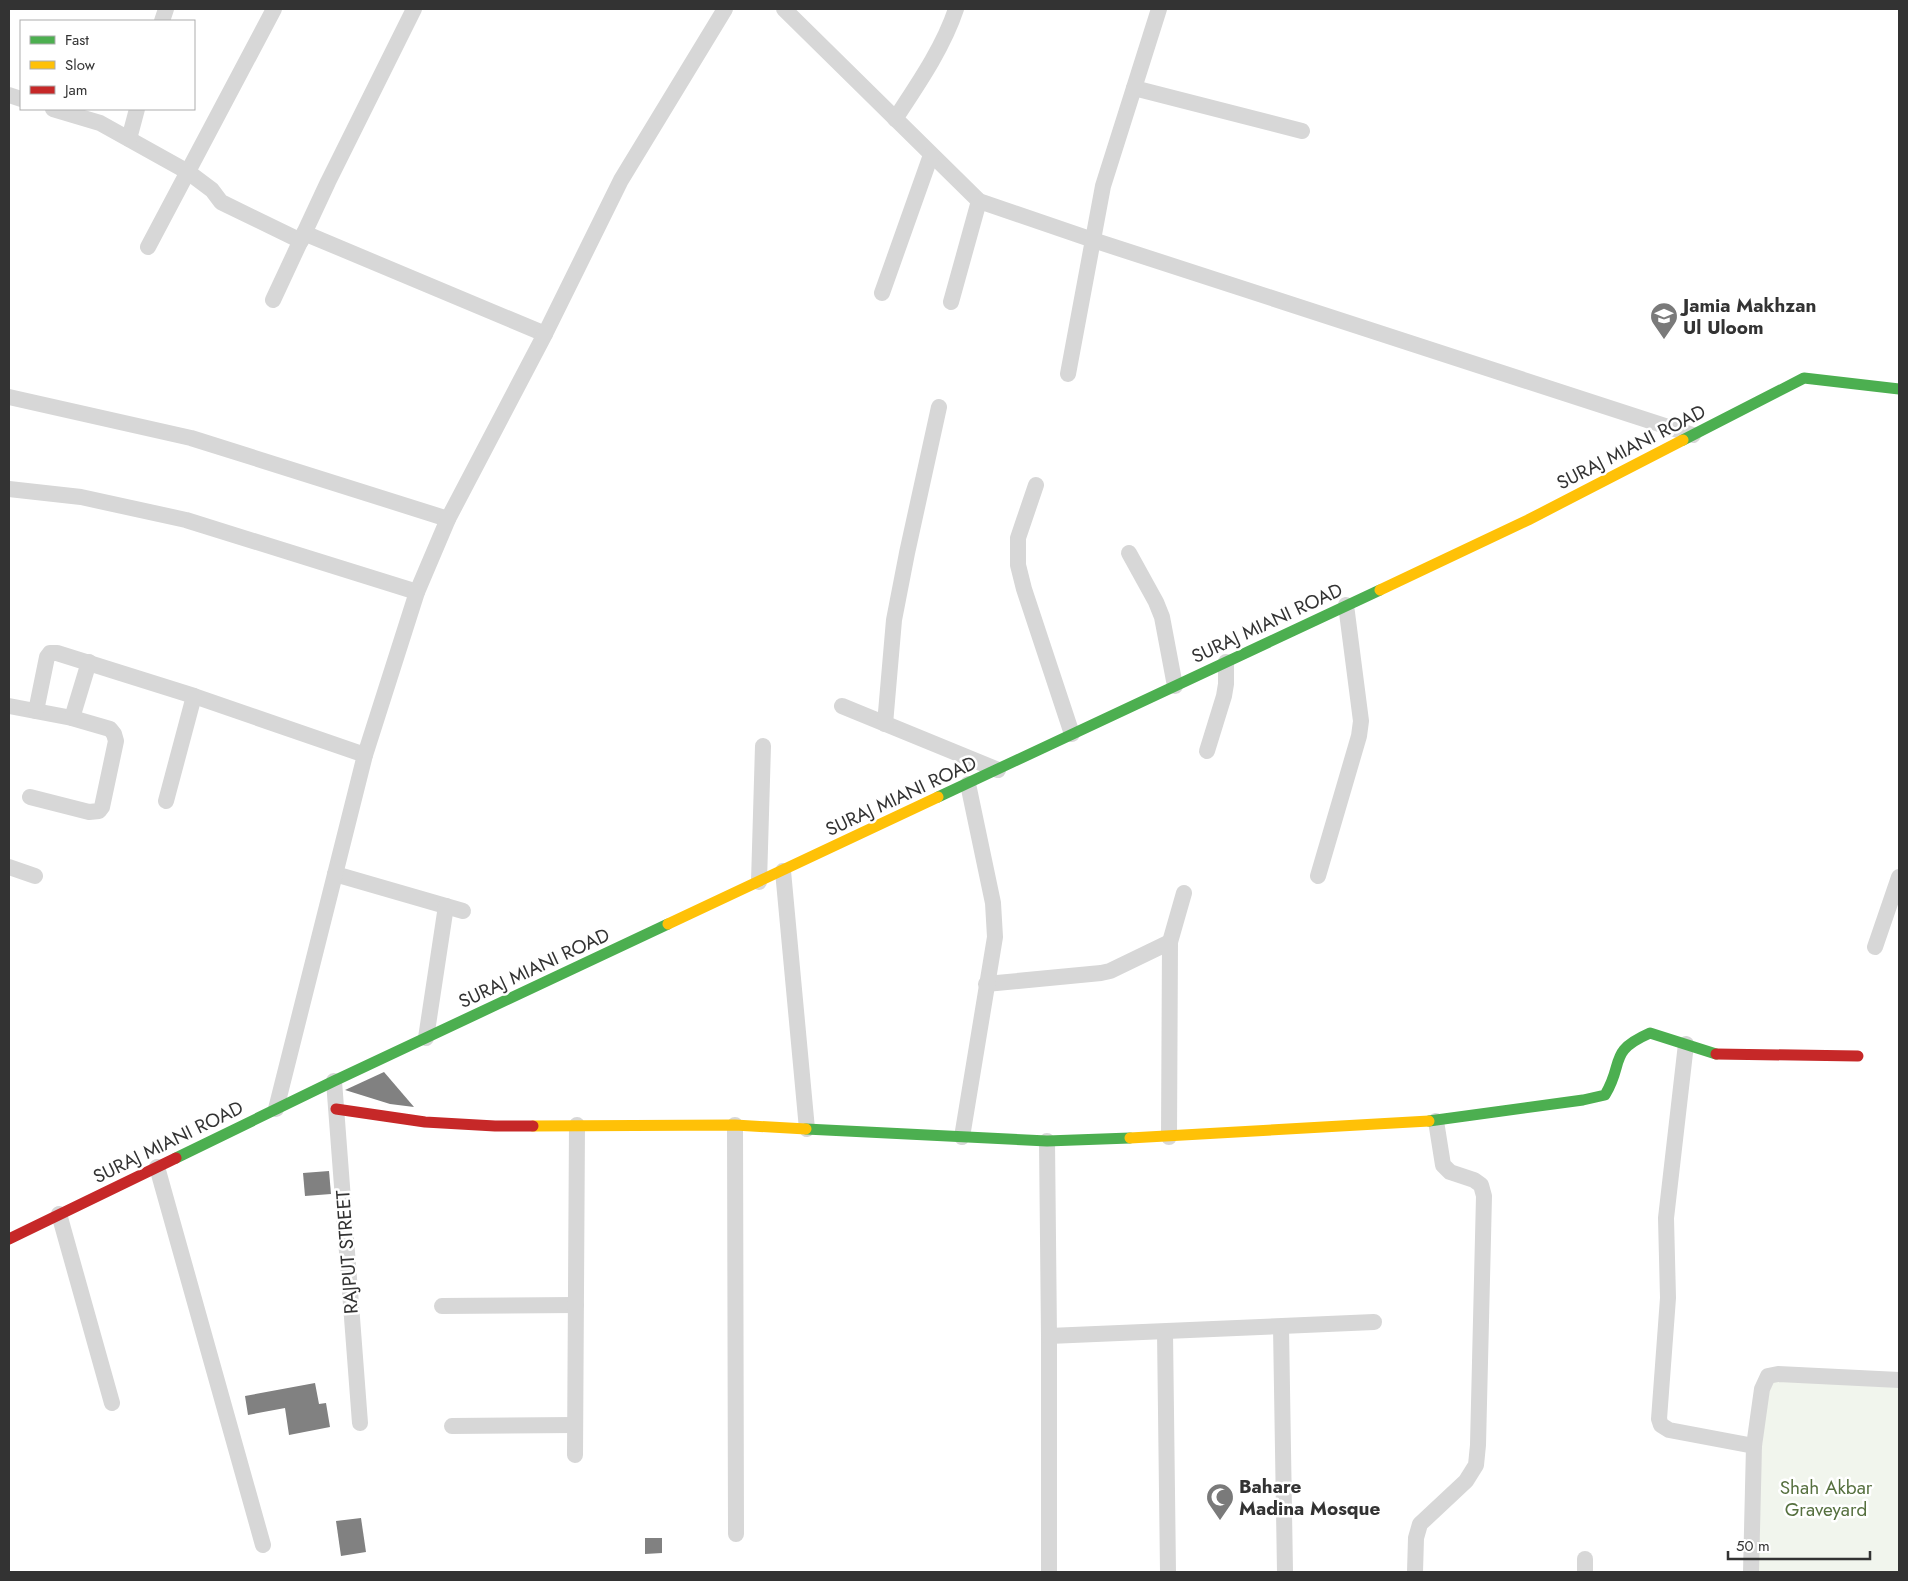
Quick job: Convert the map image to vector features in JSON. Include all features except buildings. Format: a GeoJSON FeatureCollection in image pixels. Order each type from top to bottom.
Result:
{"type":"FeatureCollection","features":[{"type":"Feature","properties":{"kind":"street"},"geometry":{"type":"LineString","coordinates":[[148,247],[274,9]]}},
{"type":"Feature","properties":{"kind":"street"},"geometry":{"type":"LineString","coordinates":[[273,300],[414,9]]}},
{"type":"Feature","properties":{"kind":"street"},"geometry":{"type":"LineString","coordinates":[[276,1109],[365,755],[417,592],[448,519],[545,334],[622,180],[725,9]]}},
{"type":"Feature","properties":{"kind":"street"},"geometry":{"type":"LineString","coordinates":[[784,9],[979,201],[1093,240],[1693,435]]}},
{"type":"Feature","properties":{"kind":"street"},"geometry":{"type":"LineString","coordinates":[[895,119],[950,27],[956,9]]}},
{"type":"Feature","properties":{"kind":"street"},"geometry":{"type":"LineString","coordinates":[[1068,374],[1103,186],[1159,9]]}},
{"type":"Feature","properties":{"kind":"street"},"geometry":{"type":"LineString","coordinates":[[1134,88],[1302,131]]}},
{"type":"Feature","properties":{"kind":"street"},"geometry":{"type":"LineString","coordinates":[[56,110],[100,123],[129,139],[188,172],[212,190],[221,202],[227,205],[545,334]]}},
{"type":"Feature","properties":{"kind":"street"},"geometry":{"type":"LineString","coordinates":[[129,139],[138,110]]}},
{"type":"Feature","properties":{"kind":"street"},"geometry":{"type":"LineString","coordinates":[[882,293],[931,155]]}},
{"type":"Feature","properties":{"kind":"street"},"geometry":{"type":"LineString","coordinates":[[951,302],[979,201]]}},
{"type":"Feature","properties":{"kind":"street","name":"SURAJ MIANI ROAD"},"geometry":{"type":"LineString","coordinates":[[9,1239],[334,1081],[1528,520],[1804,378],[1899,389]]}},
{"type":"Feature","properties":{"kind":"street"},"geometry":{"type":"LineString","coordinates":[[9,396],[191,438],[448,519]]}},
{"type":"Feature","properties":{"kind":"street"},"geometry":{"type":"LineString","coordinates":[[885,724],[894,620],[939,407]]}},
{"type":"Feature","properties":{"kind":"street"},"geometry":{"type":"LineString","coordinates":[[1036,485],[1018,538],[1018,565],[1024,589],[1072,734]]}},
{"type":"Feature","properties":{"kind":"street"},"geometry":{"type":"LineString","coordinates":[[9,489],[81,497],[186,520],[417,592]]}},
{"type":"Feature","properties":{"kind":"street"},"geometry":{"type":"LineString","coordinates":[[1130,553],[1162,617],[1175,686]]}},
{"type":"Feature","properties":{"kind":"street"},"geometry":{"type":"LineString","coordinates":[[1318,876],[1359,736],[1361,721],[1346,606]]}},
{"type":"Feature","properties":{"kind":"street"},"geometry":{"type":"LineString","coordinates":[[36,711],[48,657],[50,653],[57,653],[194,696],[365,755]]}},
{"type":"Feature","properties":{"kind":"street"},"geometry":{"type":"LineString","coordinates":[[72,718],[89,662]]}},
{"type":"Feature","properties":{"kind":"street"},"geometry":{"type":"LineString","coordinates":[[1207,751],[1225,690],[1226,662]]}},
{"type":"Feature","properties":{"kind":"street"},"geometry":{"type":"LineString","coordinates":[[166,801],[194,696]]}},
{"type":"Feature","properties":{"kind":"street"},"geometry":{"type":"LineString","coordinates":[[9,706],[72,718],[110,729],[116,741],[102,808],[99,811],[90,812],[30,797]]}},
{"type":"Feature","properties":{"kind":"street"},"geometry":{"type":"LineString","coordinates":[[842,706],[998,770]]}},
{"type":"Feature","properties":{"kind":"street"},"geometry":{"type":"LineString","coordinates":[[759,882],[763,746]]}},
{"type":"Feature","properties":{"kind":"street"},"geometry":{"type":"LineString","coordinates":[[962,1137],[995,937],[993,903],[968,784]]}},
{"type":"Feature","properties":{"kind":"street"},"geometry":{"type":"LineString","coordinates":[[9,867],[35,876]]}},
{"type":"Feature","properties":{"kind":"street"},"geometry":{"type":"LineString","coordinates":[[784,871],[807,1129]]}},
{"type":"Feature","properties":{"kind":"street"},"geometry":{"type":"LineString","coordinates":[[335,874],[463,911]]}},
{"type":"Feature","properties":{"kind":"street"},"geometry":{"type":"LineString","coordinates":[[1874,947],[1899,877]]}},
{"type":"Feature","properties":{"kind":"street"},"geometry":{"type":"LineString","coordinates":[[1169,1137],[1170,942],[1184,893]]}},
{"type":"Feature","properties":{"kind":"street"},"geometry":{"type":"LineString","coordinates":[[426,1038],[446,906]]}},
{"type":"Feature","properties":{"kind":"street"},"geometry":{"type":"LineString","coordinates":[[986,984],[1110,971],[1170,942]]}},
{"type":"Feature","properties":{"kind":"street"},"geometry":{"type":"LineString","coordinates":[[336,1109],[425,1122],[495,1126],[735,1125],[1047,1141],[1169,1137],[1436,1121],[1583,1100],[1605,1095],[1610,1088],[1622,1050],[1630,1042],[1650,1033],[1716,1054],[1858,1056]]}},
{"type":"Feature","properties":{"kind":"street"},"geometry":{"type":"LineString","coordinates":[[1686,1044],[1666,1218],[1668,1298],[1659,1419],[1661,1425],[1669,1430],[1754,1446]]}},
{"type":"Feature","properties":{"kind":"street","name":"RAJPUT STREET"},"geometry":{"type":"LineString","coordinates":[[334,1081],[360,1423]]}},
{"type":"Feature","properties":{"kind":"street"},"geometry":{"type":"LineString","coordinates":[[1415,1572],[1416,1538],[1420,1524],[1466,1481],[1476,1465],[1478,1446],[1484,1196],[1481,1185],[1474,1180],[1450,1172],[1443,1165],[1436,1121]]}},
{"type":"Feature","properties":{"kind":"street"},"geometry":{"type":"LineString","coordinates":[[735,1125],[736,1534]]}},
{"type":"Feature","properties":{"kind":"street"},"geometry":{"type":"LineString","coordinates":[[575,1455],[577,1126]]}},
{"type":"Feature","properties":{"kind":"street"},"geometry":{"type":"LineString","coordinates":[[1047,1141],[1049,1572]]}},
{"type":"Feature","properties":{"kind":"street"},"geometry":{"type":"LineString","coordinates":[[157,1167],[263,1545]]}},
{"type":"Feature","properties":{"kind":"street"},"geometry":{"type":"LineString","coordinates":[[60,1214],[112,1403]]}},
{"type":"Feature","properties":{"kind":"street"},"geometry":{"type":"LineString","coordinates":[[442,1306],[576,1305]]}},
{"type":"Feature","properties":{"kind":"street"},"geometry":{"type":"LineString","coordinates":[[1049,1336],[1374,1322]]}},
{"type":"Feature","properties":{"kind":"street"},"geometry":{"type":"LineString","coordinates":[[1281,1327],[1285,1572]]}},
{"type":"Feature","properties":{"kind":"street"},"geometry":{"type":"LineString","coordinates":[[1165,1332],[1168,1572]]}},
{"type":"Feature","properties":{"kind":"street"},"geometry":{"type":"LineString","coordinates":[[1751,1572],[1754,1446],[1762,1389],[1768,1376],[1778,1374],[1899,1380]]}},
{"type":"Feature","properties":{"kind":"street"},"geometry":{"type":"LineString","coordinates":[[452,1426],[575,1424]]}},
{"type":"Feature","properties":{"kind":"green space","name":"Shah Akbar Graveyard"},"geometry":{"type":"Polygon","coordinates":[[[1768,1376],[1899,1380],[1899,1572],[1751,1572],[1768,1376]]]}},
{"type":"Feature","properties":{"kind":"traffic: fast"},"geometry":{"type":"LineString","coordinates":[[1683,440],[1804,378],[1899,389]]}},
{"type":"Feature","properties":{"kind":"traffic: fast"},"geometry":{"type":"LineString","coordinates":[[938,797],[1380,590]]}},
{"type":"Feature","properties":{"kind":"traffic: fast"},"geometry":{"type":"LineString","coordinates":[[176,1158],[334,1081],[668,924]]}},
{"type":"Feature","properties":{"kind":"traffic: fast"},"geometry":{"type":"LineString","coordinates":[[1429,1121],[1583,1100],[1605,1095],[1611,1084],[1622,1052],[1628,1046],[1650,1033],[1716,1054]]}},
{"type":"Feature","properties":{"kind":"traffic: fast"},"geometry":{"type":"LineString","coordinates":[[806,1129],[1047,1141],[1130,1138]]}},
{"type":"Feature","properties":{"kind":"traffic: slow"},"geometry":{"type":"LineString","coordinates":[[1380,590],[1528,520],[1683,440]]}},
{"type":"Feature","properties":{"kind":"traffic: slow"},"geometry":{"type":"LineString","coordinates":[[668,924],[938,797]]}},
{"type":"Feature","properties":{"kind":"traffic: slow"},"geometry":{"type":"LineString","coordinates":[[1130,1138],[1429,1121]]}},
{"type":"Feature","properties":{"kind":"traffic: slow"},"geometry":{"type":"LineString","coordinates":[[533,1126],[735,1125],[806,1129]]}},
{"type":"Feature","properties":{"kind":"traffic: jam"},"geometry":{"type":"LineString","coordinates":[[1716,1054],[1858,1056]]}},
{"type":"Feature","properties":{"kind":"traffic: jam"},"geometry":{"type":"LineString","coordinates":[[336,1109],[425,1122],[533,1126]]}},
{"type":"Feature","properties":{"kind":"traffic: jam"},"geometry":{"type":"LineString","coordinates":[[9,1239],[176,1158]]}},
{"type":"Feature","properties":{"kind":"place","name":"Jamia Makhzan Ul Uloom"},"geometry":{"type":"Point","coordinates":[1664,340]}},
{"type":"Feature","properties":{"kind":"place","name":"Bahare Madina Mosque"},"geometry":{"type":"Point","coordinates":[1220,1521]}}]}
